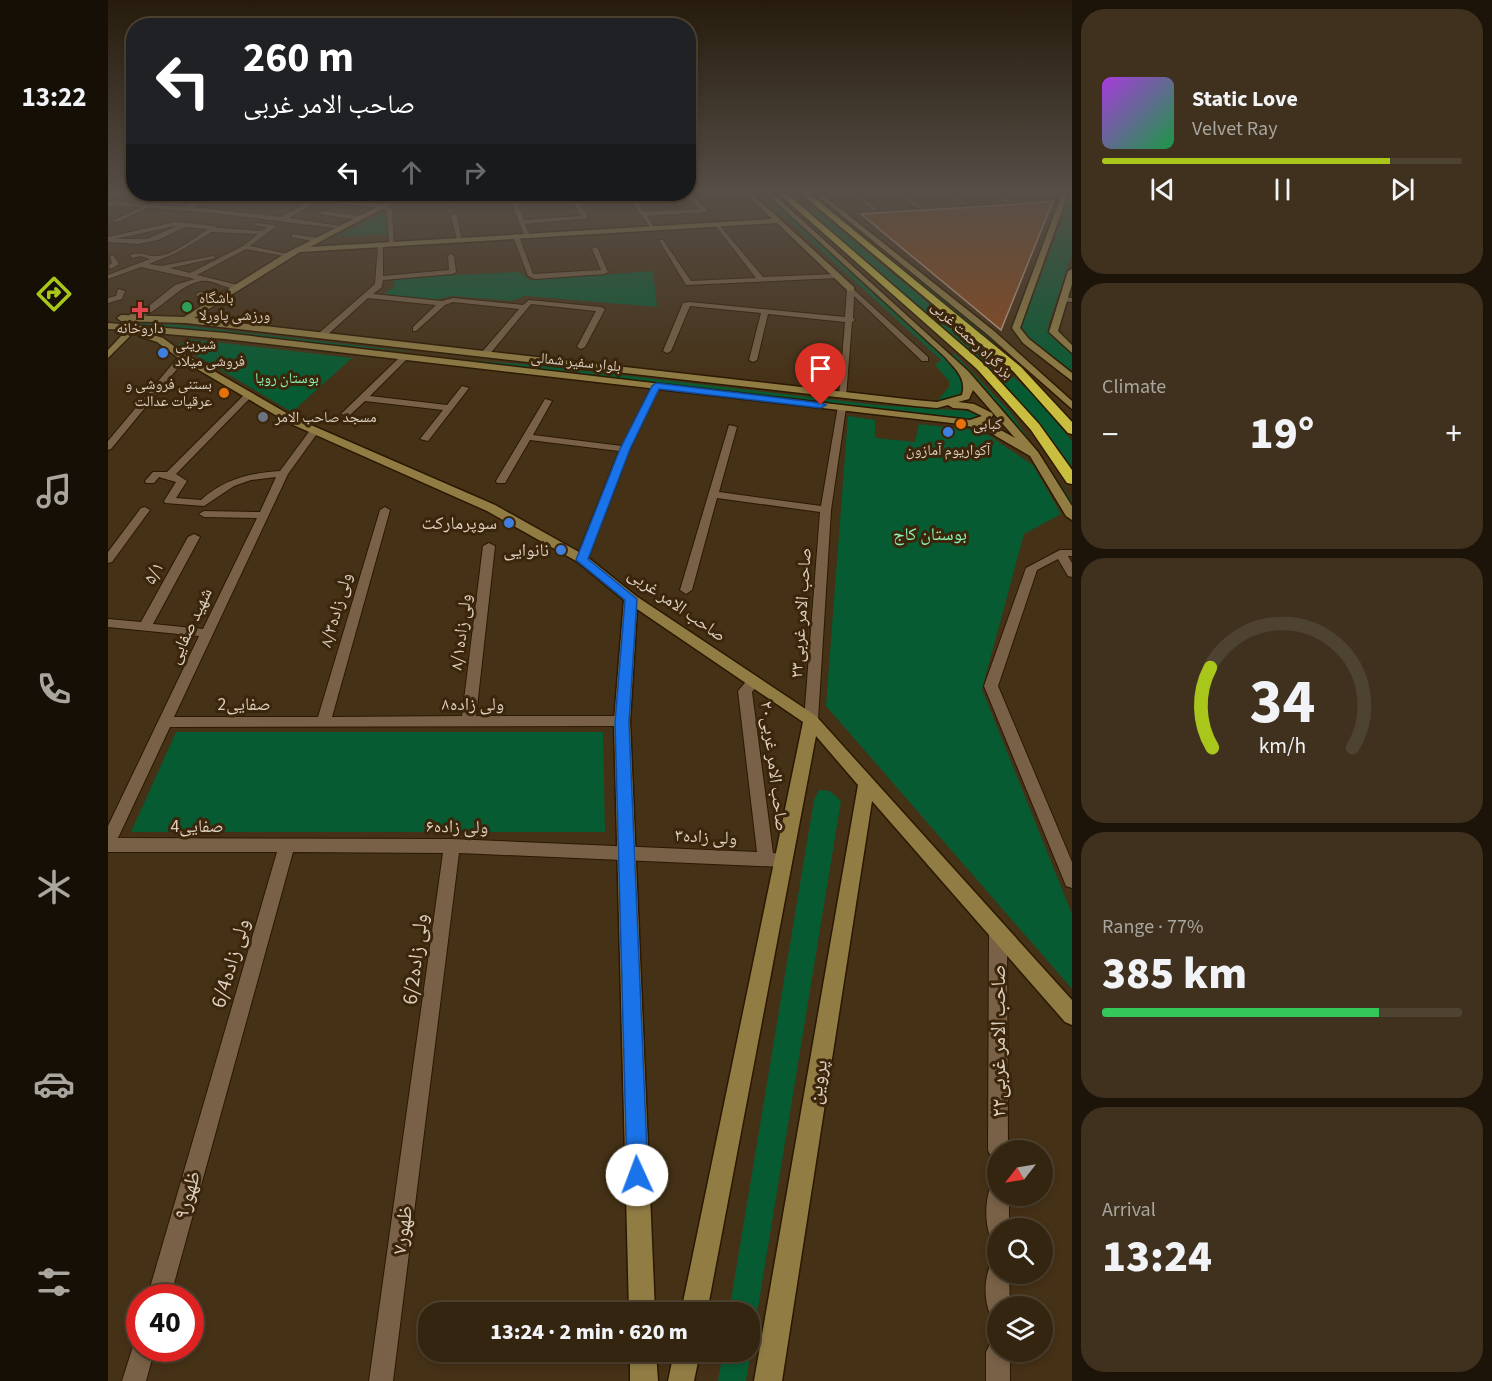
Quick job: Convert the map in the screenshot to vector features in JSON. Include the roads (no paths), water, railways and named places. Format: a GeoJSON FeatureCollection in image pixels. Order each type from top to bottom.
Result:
{"type":"FeatureCollection","features":[{"type":"Feature","properties":{"kind":"highway","name":"بزرگراه رحمت غربی"},"geometry":{"type":"LineString","coordinates":[[854,255],[941,331],[1009,395],[1072,480]]}},
{"type":"Feature","properties":{"kind":"highway","name":"بزرگراه رحمت غربی"},"geometry":{"type":"LineString","coordinates":[[881,255],[1017,369],[1072,430]]}},
{"type":"Feature","properties":{"kind":"highway"},"geometry":{"type":"LineString","coordinates":[[941,331],[948,355]]}},
{"type":"Feature","properties":{"kind":"highway"},"geometry":{"type":"LineString","coordinates":[[981,340],[1036,373]]}},
{"type":"Feature","properties":{"kind":"street"},"geometry":{"type":"LineString","coordinates":[[109,282],[128,263],[140,255]]}},
{"type":"Feature","properties":{"kind":"street"},"geometry":{"type":"LineString","coordinates":[[147,255],[156,258]]}},
{"type":"Feature","properties":{"kind":"street"},"geometry":{"type":"LineString","coordinates":[[140,265],[164,255]]}},
{"type":"Feature","properties":{"kind":"street"},"geometry":{"type":"LineString","coordinates":[[190,276],[226,255]]}},
{"type":"Feature","properties":{"kind":"street"},"geometry":{"type":"LineString","coordinates":[[186,320],[282,255]]}},
{"type":"Feature","properties":{"kind":"street"},"geometry":{"type":"LineString","coordinates":[[322,335],[379,285],[380,255]]}},
{"type":"Feature","properties":{"kind":"street"},"geometry":{"type":"LineString","coordinates":[[524,255],[533,276],[605,272],[598,255]]}},
{"type":"Feature","properties":{"kind":"street"},"geometry":{"type":"LineString","coordinates":[[671,255],[689,283],[837,276]]}},
{"type":"Feature","properties":{"kind":"street"},"geometry":{"type":"LineString","coordinates":[[742,255],[760,278]]}},
{"type":"Feature","properties":{"kind":"street"},"geometry":{"type":"LineString","coordinates":[[815,255],[925,358]]}},
{"type":"Feature","properties":{"kind":"street"},"geometry":{"type":"LineString","coordinates":[[838,255],[965,373],[1034,454],[1072,516]]}},
{"type":"Feature","properties":{"kind":"street"},"geometry":{"type":"LineString","coordinates":[[896,255],[1072,406]]}},
{"type":"Feature","properties":{"kind":"street"},"geometry":{"type":"LineString","coordinates":[[1042,255],[1016,328],[1026,341],[1069,376]]}},
{"type":"Feature","properties":{"kind":"street"},"geometry":{"type":"LineString","coordinates":[[380,278],[453,272],[451,256]]}},
{"type":"Feature","properties":{"kind":"street"},"geometry":{"type":"LineString","coordinates":[[110,267],[116,264],[113,257]]}},
{"type":"Feature","properties":{"kind":"street"},"geometry":{"type":"LineString","coordinates":[[162,268],[222,257]]}},
{"type":"Feature","properties":{"kind":"street"},"geometry":{"type":"LineString","coordinates":[[110,267],[128,263],[162,268],[235,287]]}},
{"type":"Feature","properties":{"kind":"street"},"geometry":{"type":"LineString","coordinates":[[1072,271],[1067,300],[1053,332],[1072,350]]}},
{"type":"Feature","properties":{"kind":"street"},"geometry":{"type":"LineString","coordinates":[[133,316],[152,308],[178,287],[201,279]]}},
{"type":"Feature","properties":{"kind":"street"},"geometry":{"type":"LineString","coordinates":[[843,395],[851,320],[851,289]]}},
{"type":"Feature","properties":{"kind":"street"},"geometry":{"type":"LineString","coordinates":[[108,301],[118,297],[121,291]]}},
{"type":"Feature","properties":{"kind":"street"},"geometry":{"type":"LineString","coordinates":[[200,294],[221,297]]}},
{"type":"Feature","properties":{"kind":"street"},"geometry":{"type":"LineString","coordinates":[[366,296],[442,303],[453,300],[524,307]]}},
{"type":"Feature","properties":{"kind":"street"},"geometry":{"type":"LineString","coordinates":[[485,354],[531,301],[601,309],[581,347]]}},
{"type":"Feature","properties":{"kind":"street"},"geometry":{"type":"LineString","coordinates":[[416,329],[442,303]]}},
{"type":"Feature","properties":{"kind":"street"},"geometry":{"type":"LineString","coordinates":[[667,351],[687,305],[851,320]]}},
{"type":"Feature","properties":{"kind":"street"},"geometry":{"type":"LineString","coordinates":[[108,311],[148,318]]}},
{"type":"Feature","properties":{"kind":"street"},"geometry":{"type":"LineString","coordinates":[[753,360],[765,312]]}},
{"type":"Feature","properties":{"kind":"street","name":"بلوار سفیر شمالی"},"geometry":{"type":"LineString","coordinates":[[108,318],[186,320],[937,405],[966,397],[969,387],[965,373]]}},
{"type":"Feature","properties":{"kind":"street","name":"بلوار سفیر شمالی"},"geometry":{"type":"LineString","coordinates":[[108,326],[225,336],[972,423],[992,429],[1034,454]]}},
{"type":"Feature","properties":{"kind":"street"},"geometry":{"type":"LineString","coordinates":[[108,332],[142,334],[180,332]]}},
{"type":"Feature","properties":{"kind":"street"},"geometry":{"type":"LineString","coordinates":[[108,355],[128,334]]}},
{"type":"Feature","properties":{"kind":"street","name":"صاحب الامر غربی"},"geometry":{"type":"LineString","coordinates":[[142,334],[154,336],[183,357],[314,431],[491,508],[582,560],[631,599],[811,720],[1072,1015]]}},
{"type":"Feature","properties":{"kind":"street"},"geometry":{"type":"LineString","coordinates":[[170,346],[171,342],[187,337],[225,336]]}},
{"type":"Feature","properties":{"kind":"street"},"geometry":{"type":"LineString","coordinates":[[433,360],[443,349]]}},
{"type":"Feature","properties":{"kind":"street"},"geometry":{"type":"LineString","coordinates":[[108,447],[183,357]]}},
{"type":"Feature","properties":{"kind":"street"},"geometry":{"type":"LineString","coordinates":[[346,414],[405,357]]}},
{"type":"Feature","properties":{"kind":"street"},"geometry":{"type":"LineString","coordinates":[[1036,373],[1052,378],[1069,376]]}},
{"type":"Feature","properties":{"kind":"street"},"geometry":{"type":"LineString","coordinates":[[582,560],[625,449],[656,386]]}},
{"type":"Feature","properties":{"kind":"street"},"geometry":{"type":"LineString","coordinates":[[425,439],[465,388]]}},
{"type":"Feature","properties":{"kind":"street"},"geometry":{"type":"LineString","coordinates":[[1063,397],[1064,392],[1072,390]]}},
{"type":"Feature","properties":{"kind":"street"},"geometry":{"type":"LineString","coordinates":[[169,475],[249,395]]}},
{"type":"Feature","properties":{"kind":"street"},"geometry":{"type":"LineString","coordinates":[[363,398],[450,408]]}},
{"type":"Feature","properties":{"kind":"street"},"geometry":{"type":"LineString","coordinates":[[501,481],[548,401]]}},
{"type":"Feature","properties":{"kind":"street"},"geometry":{"type":"LineString","coordinates":[[937,405],[970,406],[988,415],[987,418],[972,423]]}},
{"type":"Feature","properties":{"kind":"street","name":"صاحب الامر غربی۲۳"},"geometry":{"type":"LineString","coordinates":[[811,720],[826,510],[841,408]]}},
{"type":"Feature","properties":{"kind":"street"},"geometry":{"type":"LineString","coordinates":[[686,590],[732,427]]}},
{"type":"Feature","properties":{"kind":"street","name":"شهید صفایی"},"geometry":{"type":"LineString","coordinates":[[108,843],[283,474],[314,431]]}},
{"type":"Feature","properties":{"kind":"street"},"geometry":{"type":"LineString","coordinates":[[528,437],[625,449]]}},
{"type":"Feature","properties":{"kind":"street"},"geometry":{"type":"LineString","coordinates":[[150,482],[158,474],[169,475],[182,481],[169,501],[204,509],[263,515]]}},
{"type":"Feature","properties":{"kind":"street"},"geometry":{"type":"LineString","coordinates":[[204,509],[217,489],[254,475],[283,474]]}},
{"type":"Feature","properties":{"kind":"street"},"geometry":{"type":"LineString","coordinates":[[713,494],[826,510]]}},
{"type":"Feature","properties":{"kind":"street"},"geometry":{"type":"LineString","coordinates":[[108,561],[145,510]]}},
{"type":"Feature","properties":{"kind":"street","name":"ولی زاده۸/۳"},"geometry":{"type":"LineString","coordinates":[[323,722],[385,510]]}},
{"type":"Feature","properties":{"kind":"street","name":"۵/۱"},"geometry":{"type":"LineString","coordinates":[[145,627],[194,537]]}},
{"type":"Feature","properties":{"kind":"street","name":"ولی زاده۸/۱"},"geometry":{"type":"LineString","coordinates":[[468,722],[489,546]]}},
{"type":"Feature","properties":{"kind":"street"},"geometry":{"type":"LineString","coordinates":[[1072,573],[1066,553],[1032,568],[991,686],[1072,881]]}},
{"type":"Feature","properties":{"kind":"street"},"geometry":{"type":"LineString","coordinates":[[631,599],[622,722],[642,1302]]}},
{"type":"Feature","properties":{"kind":"street"},"geometry":{"type":"LineString","coordinates":[[108,623],[206,633]]}},
{"type":"Feature","properties":{"kind":"street","name":"صاحب الامر غربی۲۰"},"geometry":{"type":"LineString","coordinates":[[754,681],[745,691],[774,859]]}},
{"type":"Feature","properties":{"kind":"street"},"geometry":{"type":"LineString","coordinates":[[696,1302],[774,859],[811,720]]}},
{"type":"Feature","properties":{"kind":"street","name":"2صفایی"},"geometry":{"type":"LineString","coordinates":[[165,722],[323,722]]}},
{"type":"Feature","properties":{"kind":"street","name":"ولی زاده۸"},"geometry":{"type":"LineString","coordinates":[[323,722],[622,722]]}},
{"type":"Feature","properties":{"kind":"street","name":"پروین"},"geometry":{"type":"LineString","coordinates":[[768,1381],[867,783]]}},
{"type":"Feature","properties":{"kind":"street","name":"4صفایی"},"geometry":{"type":"LineString","coordinates":[[108,843],[287,845]]}},
{"type":"Feature","properties":{"kind":"street","name":"ولی زاده۶"},"geometry":{"type":"LineString","coordinates":[[287,845],[452,846],[627,853]]}},
{"type":"Feature","properties":{"kind":"street","name":"6/4ولی زاده"},"geometry":{"type":"LineString","coordinates":[[216,1093],[287,845]]}},
{"type":"Feature","properties":{"kind":"street","name":"6/2ولی زاده"},"geometry":{"type":"LineString","coordinates":[[422,1079],[452,846]]}},
{"type":"Feature","properties":{"kind":"street","name":"ولی زاده۳"},"geometry":{"type":"LineString","coordinates":[[627,853],[774,859]]}},
{"type":"Feature","properties":{"kind":"street","name":"صاحب الامر غربی٢٢"},"geometry":{"type":"LineString","coordinates":[[998,932],[998,1140]]}},
{"type":"Feature","properties":{"kind":"street","name":"ظهور۷"},"geometry":{"type":"LineString","coordinates":[[381,1381],[422,1079]]}},
{"type":"Feature","properties":{"kind":"street","name":"ظهور۹"},"geometry":{"type":"LineString","coordinates":[[162,1284],[216,1093]]}},
{"type":"Feature","properties":{"kind":"street"},"geometry":{"type":"LineString","coordinates":[[134,1381],[139,1362]]}},
{"type":"Feature","properties":{"kind":"street"},"geometry":{"type":"LineString","coordinates":[[643,1362],[644,1381]]}},
{"type":"Feature","properties":{"kind":"street"},"geometry":{"type":"LineString","coordinates":[[681,1381],[685,1362]]}},
{"type":"Feature","properties":{"kind":"street"},"geometry":{"type":"LineString","coordinates":[[998,1362],[998,1381]]}},
{"type":"Feature","properties":{"kind":"place","name":"باشگاه ورزشی پاورلا"},"geometry":{"type":"Point","coordinates":[187,307]}},
{"type":"Feature","properties":{"kind":"place","name":"داروخانه"},"geometry":{"type":"Point","coordinates":[140,310]}},
{"type":"Feature","properties":{"kind":"place","name":"شیرینی فروشی میلاد"},"geometry":{"type":"Point","coordinates":[163,353]}},
{"type":"Feature","properties":{"kind":"place","name":"بستنی فروشی و عرقیات عدالت"},"geometry":{"type":"Point","coordinates":[224,393]}},
{"type":"Feature","properties":{"kind":"place","name":"مسجد صاحب الامر"},"geometry":{"type":"Point","coordinates":[263,417]}},
{"type":"Feature","properties":{"kind":"place","name":"کبابی"},"geometry":{"type":"Point","coordinates":[961,424]}},
{"type":"Feature","properties":{"kind":"place","name":"آکواریوم آمازون"},"geometry":{"type":"Point","coordinates":[948,432]}},
{"type":"Feature","properties":{"kind":"place","name":"سوپرمارکت"},"geometry":{"type":"Point","coordinates":[509,523]}},
{"type":"Feature","properties":{"kind":"place","name":"نانوایی"},"geometry":{"type":"Point","coordinates":[561,550]}},
{"type":"Feature","properties":{"kind":"park label","name":"بوستان رویا"},"geometry":{"type":"Point","coordinates":[287,378]}},
{"type":"Feature","properties":{"kind":"park label","name":"بوستان کاج"},"geometry":{"type":"Point","coordinates":[930,534]}}]}
